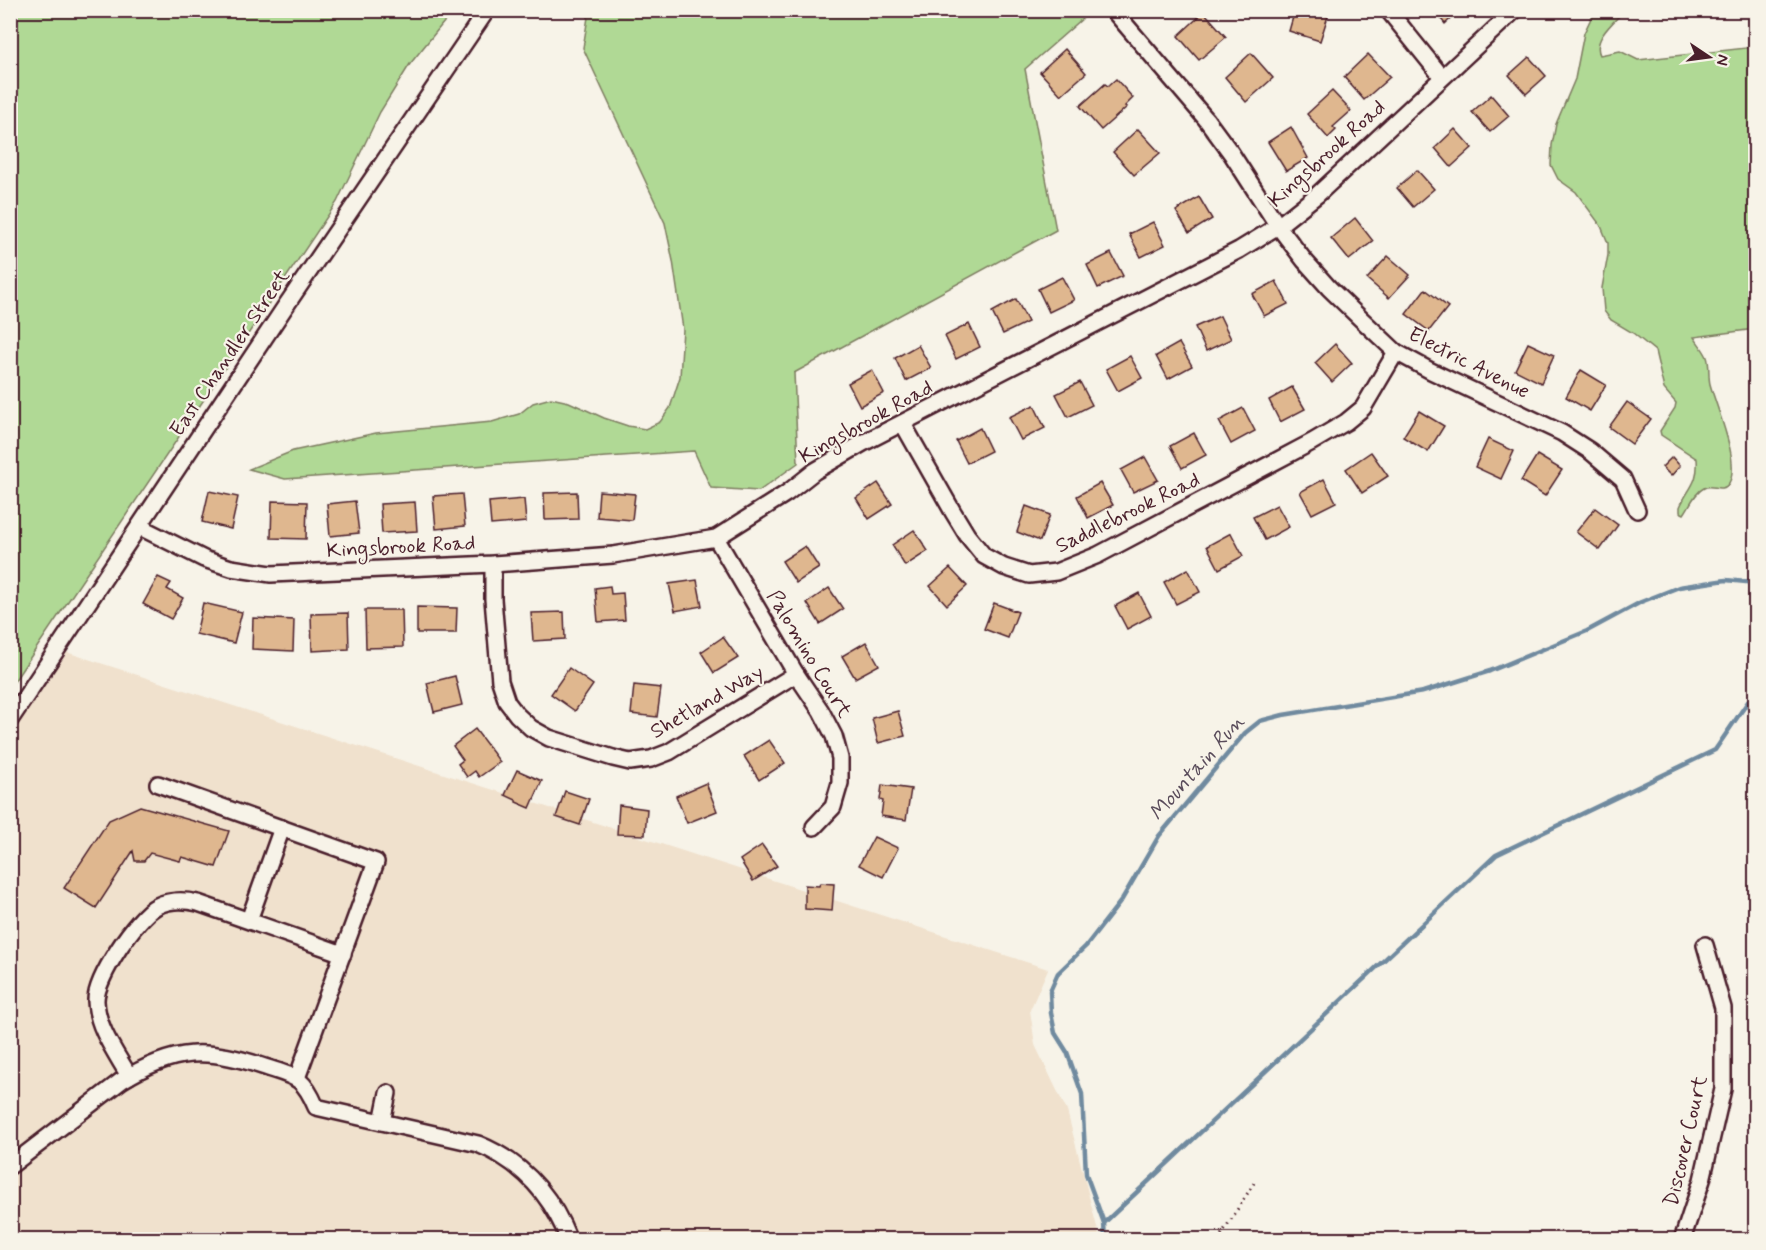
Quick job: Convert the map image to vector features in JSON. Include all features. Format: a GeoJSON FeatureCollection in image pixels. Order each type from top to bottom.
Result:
{"type":"FeatureCollection","features":[{"type":"Feature","properties":{"kind":"street","name":"East Chandler Street"},"geometry":{"type":"LineString","coordinates":[[10,720],[285,307],[487,10]]}},
{"type":"Feature","properties":{"kind":"street","name":"Electric Avenue"},"geometry":{"type":"LineString","coordinates":[[1113,10],[1206,119],[1278,226],[1329,288],[1396,352],[1562,433],[1590,451],[1623,479],[1637,510]]}},
{"type":"Feature","properties":{"kind":"street"},"geometry":{"type":"LineString","coordinates":[[1388,10],[1442,77]]}},
{"type":"Feature","properties":{"kind":"street","name":"Kingsbrook Road"},"geometry":{"type":"LineString","coordinates":[[140,527],[204,559],[231,568],[271,574],[493,564],[613,555],[716,538],[788,493],[815,471],[863,443],[1239,250],[1278,226],[1317,195],[1515,10]]}},
{"type":"Feature","properties":{"kind":"street","name":"Saddlebrook Road"},"geometry":{"type":"LineString","coordinates":[[903,424],[953,513],[984,556],[1016,572],[1043,575],[1098,555],[1346,422],[1363,408],[1396,352]]}},
{"type":"Feature","properties":{"kind":"street","name":"Palomino Court"},"geometry":{"type":"LineString","coordinates":[[716,538],[834,736],[840,758],[840,783],[833,807],[814,827]]}},
{"type":"Feature","properties":{"kind":"street","name":"Shetland Way"},"geometry":{"type":"LineString","coordinates":[[493,564],[493,599],[500,681],[507,702],[517,715],[531,728],[549,738],[630,762],[651,759],[669,752],[796,674]]}},
{"type":"Feature","properties":{"kind":"street"},"geometry":{"type":"LineString","coordinates":[[158,784],[376,862],[297,1078]]}},
{"type":"Feature","properties":{"kind":"street"},"geometry":{"type":"LineString","coordinates":[[249,920],[282,828]]}},
{"type":"Feature","properties":{"kind":"street"},"geometry":{"type":"LineString","coordinates":[[129,1076],[104,1032],[96,999],[99,983],[134,928],[157,906],[177,901],[198,903],[343,954]]}},
{"type":"Feature","properties":{"kind":"street","name":"Discover Court"},"geometry":{"type":"LineString","coordinates":[[1683,1239],[1702,1180],[1723,1089],[1724,1008],[1705,945]]}},
{"type":"Feature","properties":{"kind":"street"},"geometry":{"type":"LineString","coordinates":[[10,1166],[129,1076],[153,1063],[197,1053],[239,1058],[297,1078],[308,1090],[316,1107],[478,1144],[502,1155],[544,1193],[559,1215],[569,1239]]}},
{"type":"Feature","properties":{"kind":"street"},"geometry":{"type":"LineString","coordinates":[[382,1122],[388,1093]]}},
{"type":"Feature","properties":{"kind":"path"},"geometry":{"type":"LineString","coordinates":[[1218,1239],[1256,1180]]}},
{"type":"Feature","properties":{"kind":"shaded area"},"geometry":{"type":"Polygon","coordinates":[[[57,649],[1048,969],[1030,1010],[1035,1045],[1067,1111],[1100,1239],[11,1240],[11,727],[57,649]]]}},
{"type":"Feature","properties":{"kind":"green space"},"geometry":{"type":"Polygon","coordinates":[[[11,10],[453,11],[410,64],[380,112],[337,202],[11,686],[11,10]]]}},
{"type":"Feature","properties":{"kind":"green space"},"geometry":{"type":"Polygon","coordinates":[[[1595,10],[1624,11],[1601,37],[1598,49],[1600,55],[1620,51],[1638,60],[1755,47],[1755,329],[1694,337],[1708,360],[1710,384],[1730,449],[1732,474],[1729,483],[1723,488],[1707,487],[1701,490],[1684,514],[1680,512],[1680,507],[1695,480],[1697,459],[1661,435],[1660,431],[1676,403],[1664,389],[1655,351],[1633,333],[1611,320],[1604,311],[1602,288],[1608,243],[1601,226],[1576,192],[1558,179],[1551,165],[1556,124],[1575,79],[1584,33],[1595,10]]]}},
{"type":"Feature","properties":{"kind":"green space"},"geometry":{"type":"Polygon","coordinates":[[[589,11],[1091,11],[1025,69],[1056,230],[794,373],[798,463],[759,491],[711,488],[694,451],[285,479],[249,469],[293,451],[376,433],[492,422],[519,414],[533,403],[551,398],[569,402],[628,426],[645,429],[660,422],[670,408],[680,377],[683,329],[673,261],[665,223],[583,48],[589,11]]]}},
{"type":"Feature","properties":{"kind":"building"},"geometry":{"type":"Polygon","coordinates":[[[1295,10],[1330,10],[1320,41],[1289,31],[1295,10]]]}},
{"type":"Feature","properties":{"kind":"building"},"geometry":{"type":"Polygon","coordinates":[[[1434,10],[1460,10],[1445,24],[1434,10]]]}},
{"type":"Feature","properties":{"kind":"building"},"geometry":{"type":"Polygon","coordinates":[[[1204,12],[1226,37],[1199,60],[1178,36],[1204,12]]]}},
{"type":"Feature","properties":{"kind":"building"},"geometry":{"type":"Polygon","coordinates":[[[1065,49],[1086,73],[1061,95],[1040,72],[1065,49]]]}},
{"type":"Feature","properties":{"kind":"building"},"geometry":{"type":"Polygon","coordinates":[[[1251,53],[1273,78],[1246,102],[1225,77],[1251,53]]]}},
{"type":"Feature","properties":{"kind":"building"},"geometry":{"type":"Polygon","coordinates":[[[1368,54],[1390,77],[1364,100],[1344,77],[1368,54]]]}},
{"type":"Feature","properties":{"kind":"building"},"geometry":{"type":"Polygon","coordinates":[[[1529,57],[1546,76],[1526,94],[1509,75],[1529,57]]]}},
{"type":"Feature","properties":{"kind":"building"},"geometry":{"type":"Polygon","coordinates":[[[1116,79],[1133,98],[1125,106],[1127,107],[1101,130],[1080,106],[1105,84],[1108,86],[1116,79]]]}},
{"type":"Feature","properties":{"kind":"building"},"geometry":{"type":"Polygon","coordinates":[[[1332,91],[1351,111],[1333,127],[1336,130],[1328,138],[1307,114],[1332,91]]]}},
{"type":"Feature","properties":{"kind":"building"},"geometry":{"type":"Polygon","coordinates":[[[1491,95],[1509,116],[1490,132],[1472,112],[1491,95]]]}},
{"type":"Feature","properties":{"kind":"building"},"geometry":{"type":"Polygon","coordinates":[[[1291,127],[1308,158],[1286,171],[1268,142],[1291,127]]]}},
{"type":"Feature","properties":{"kind":"building"},"geometry":{"type":"Polygon","coordinates":[[[1138,129],[1160,153],[1134,175],[1113,152],[1138,129]]]}},
{"type":"Feature","properties":{"kind":"building"},"geometry":{"type":"Polygon","coordinates":[[[1455,129],[1472,148],[1451,167],[1435,148],[1455,129]]]}},
{"type":"Feature","properties":{"kind":"building"},"geometry":{"type":"Polygon","coordinates":[[[1417,170],[1434,189],[1413,207],[1397,188],[1417,170]]]}},
{"type":"Feature","properties":{"kind":"building"},"geometry":{"type":"Polygon","coordinates":[[[1199,197],[1212,219],[1189,233],[1176,211],[1199,197]]]}},
{"type":"Feature","properties":{"kind":"building"},"geometry":{"type":"Polygon","coordinates":[[[1355,218],[1373,241],[1349,260],[1331,238],[1355,218]]]}},
{"type":"Feature","properties":{"kind":"building"},"geometry":{"type":"Polygon","coordinates":[[[1153,222],[1165,245],[1141,257],[1129,234],[1153,222]]]}},
{"type":"Feature","properties":{"kind":"building"},"geometry":{"type":"Polygon","coordinates":[[[1111,253],[1123,276],[1098,288],[1087,265],[1111,253]]]}},
{"type":"Feature","properties":{"kind":"building"},"geometry":{"type":"Polygon","coordinates":[[[1388,256],[1410,275],[1389,298],[1367,279],[1388,256]]]}},
{"type":"Feature","properties":{"kind":"building"},"geometry":{"type":"Polygon","coordinates":[[[1062,277],[1074,300],[1049,312],[1038,289],[1062,277]]]}},
{"type":"Feature","properties":{"kind":"building"},"geometry":{"type":"Polygon","coordinates":[[[1276,281],[1288,304],[1264,316],[1252,294],[1276,281]]]}},
{"type":"Feature","properties":{"kind":"building"},"geometry":{"type":"Polygon","coordinates":[[[1425,289],[1448,307],[1429,331],[1406,314],[1425,289]]]}},
{"type":"Feature","properties":{"kind":"building"},"geometry":{"type":"Polygon","coordinates":[[[1016,299],[1028,322],[1003,334],[992,312],[1016,299]]]}},
{"type":"Feature","properties":{"kind":"building"},"geometry":{"type":"Polygon","coordinates":[[[1220,316],[1231,339],[1206,351],[1195,327],[1220,316]]]}},
{"type":"Feature","properties":{"kind":"building"},"geometry":{"type":"Polygon","coordinates":[[[969,324],[980,347],[956,359],[945,336],[969,324]]]}},
{"type":"Feature","properties":{"kind":"building"},"geometry":{"type":"Polygon","coordinates":[[[1179,343],[1192,366],[1168,379],[1156,356],[1179,343]]]}},
{"type":"Feature","properties":{"kind":"building"},"geometry":{"type":"Polygon","coordinates":[[[1528,343],[1554,355],[1541,383],[1515,370],[1528,343]]]}},
{"type":"Feature","properties":{"kind":"building"},"geometry":{"type":"Polygon","coordinates":[[[1335,344],[1352,363],[1332,382],[1315,363],[1335,344]]]}},
{"type":"Feature","properties":{"kind":"building"},"geometry":{"type":"Polygon","coordinates":[[[918,345],[931,368],[906,381],[895,358],[918,345]]]}},
{"type":"Feature","properties":{"kind":"building"},"geometry":{"type":"Polygon","coordinates":[[[1130,356],[1142,378],[1118,391],[1106,369],[1130,356]]]}},
{"type":"Feature","properties":{"kind":"building"},"geometry":{"type":"Polygon","coordinates":[[[872,370],[884,393],[860,406],[848,383],[872,370]]]}},
{"type":"Feature","properties":{"kind":"building"},"geometry":{"type":"Polygon","coordinates":[[[1581,370],[1606,385],[1590,411],[1566,397],[1581,370]]]}},
{"type":"Feature","properties":{"kind":"building"},"geometry":{"type":"Polygon","coordinates":[[[1080,382],[1092,405],[1068,417],[1056,394],[1080,382]]]}},
{"type":"Feature","properties":{"kind":"building"},"geometry":{"type":"Polygon","coordinates":[[[1292,387],[1305,409],[1280,422],[1269,400],[1292,387]]]}},
{"type":"Feature","properties":{"kind":"building"},"geometry":{"type":"Polygon","coordinates":[[[1627,402],[1651,419],[1632,444],[1609,427],[1627,402]]]}},
{"type":"Feature","properties":{"kind":"building"},"geometry":{"type":"Polygon","coordinates":[[[1034,405],[1045,428],[1021,440],[1009,417],[1034,405]]]}},
{"type":"Feature","properties":{"kind":"building"},"geometry":{"type":"Polygon","coordinates":[[[1243,408],[1255,431],[1231,444],[1219,421],[1243,408]]]}},
{"type":"Feature","properties":{"kind":"building"},"geometry":{"type":"Polygon","coordinates":[[[1419,411],[1444,426],[1428,452],[1403,437],[1419,411]]]}},
{"type":"Feature","properties":{"kind":"building"},"geometry":{"type":"Polygon","coordinates":[[[980,428],[991,451],[967,463],[956,441],[980,428]]]}},
{"type":"Feature","properties":{"kind":"building"},"geometry":{"type":"Polygon","coordinates":[[[1194,433],[1206,455],[1182,468],[1170,446],[1194,433]]]}},
{"type":"Feature","properties":{"kind":"building"},"geometry":{"type":"Polygon","coordinates":[[[1488,439],[1514,451],[1501,479],[1475,467],[1488,439]]]}},
{"type":"Feature","properties":{"kind":"building"},"geometry":{"type":"Polygon","coordinates":[[[1371,452],[1388,476],[1362,493],[1346,469],[1371,452]]]}},
{"type":"Feature","properties":{"kind":"building"},"geometry":{"type":"Polygon","coordinates":[[[1537,455],[1562,470],[1545,496],[1521,481],[1537,455]]]}},
{"type":"Feature","properties":{"kind":"building"},"geometry":{"type":"Polygon","coordinates":[[[1145,457],[1158,480],[1133,492],[1121,470],[1145,457]]]}},
{"type":"Feature","properties":{"kind":"building"},"geometry":{"type":"Polygon","coordinates":[[[1672,457],[1680,466],[1671,476],[1662,467],[1672,457]]]}},
{"type":"Feature","properties":{"kind":"building"},"geometry":{"type":"Polygon","coordinates":[[[1324,479],[1336,502],[1312,514],[1300,492],[1324,479]]]}},
{"type":"Feature","properties":{"kind":"building"},"geometry":{"type":"Polygon","coordinates":[[[878,483],[892,504],[869,519],[856,498],[878,483]]]}},
{"type":"Feature","properties":{"kind":"building"},"geometry":{"type":"Polygon","coordinates":[[[1100,483],[1113,505],[1088,518],[1077,496],[1100,483]]]}},
{"type":"Feature","properties":{"kind":"building"},"geometry":{"type":"Polygon","coordinates":[[[209,491],[238,497],[231,529],[202,522],[209,491]]]}},
{"type":"Feature","properties":{"kind":"building"},"geometry":{"type":"Polygon","coordinates":[[[599,491],[635,494],[632,520],[597,517],[599,491]]]}},
{"type":"Feature","properties":{"kind":"building"},"geometry":{"type":"Polygon","coordinates":[[[577,492],[578,519],[545,520],[544,493],[577,492]]]}},
{"type":"Feature","properties":{"kind":"building"},"geometry":{"type":"Polygon","coordinates":[[[462,494],[465,526],[436,529],[433,496],[462,494]]]}},
{"type":"Feature","properties":{"kind":"building"},"geometry":{"type":"Polygon","coordinates":[[[524,499],[526,522],[491,525],[489,502],[524,499]]]}},
{"type":"Feature","properties":{"kind":"building"},"geometry":{"type":"Polygon","coordinates":[[[272,501],[307,502],[306,539],[271,538],[272,501]]]}},
{"type":"Feature","properties":{"kind":"building"},"geometry":{"type":"Polygon","coordinates":[[[355,501],[359,533],[330,536],[327,504],[355,501]]]}},
{"type":"Feature","properties":{"kind":"building"},"geometry":{"type":"Polygon","coordinates":[[[415,502],[417,531],[382,533],[380,504],[415,502]]]}},
{"type":"Feature","properties":{"kind":"building"},"geometry":{"type":"Polygon","coordinates":[[[1277,505],[1289,527],[1265,540],[1253,517],[1277,505]]]}},
{"type":"Feature","properties":{"kind":"building"},"geometry":{"type":"Polygon","coordinates":[[[1026,506],[1050,515],[1040,541],[1017,532],[1026,506]]]}},
{"type":"Feature","properties":{"kind":"building"},"geometry":{"type":"Polygon","coordinates":[[[1595,508],[1618,525],[1600,550],[1576,532],[1595,508]]]}},
{"type":"Feature","properties":{"kind":"building"},"geometry":{"type":"Polygon","coordinates":[[[914,530],[928,551],[905,566],[892,545],[914,530]]]}},
{"type":"Feature","properties":{"kind":"building"},"geometry":{"type":"Polygon","coordinates":[[[1231,533],[1243,556],[1219,569],[1207,546],[1231,533]]]}},
{"type":"Feature","properties":{"kind":"building"},"geometry":{"type":"Polygon","coordinates":[[[805,546],[819,568],[796,583],[782,561],[805,546]]]}},
{"type":"Feature","properties":{"kind":"building"},"geometry":{"type":"Polygon","coordinates":[[[950,568],[967,586],[947,605],[930,586],[950,568]]]}},
{"type":"Feature","properties":{"kind":"building"},"geometry":{"type":"Polygon","coordinates":[[[1188,569],[1200,592],[1176,604],[1164,582],[1188,569]]]}},
{"type":"Feature","properties":{"kind":"building"},"geometry":{"type":"Polygon","coordinates":[[[158,577],[171,583],[167,589],[183,598],[171,619],[143,604],[158,577]]]}},
{"type":"Feature","properties":{"kind":"building"},"geometry":{"type":"Polygon","coordinates":[[[697,580],[702,606],[675,611],[669,584],[697,580]]]}},
{"type":"Feature","properties":{"kind":"building"},"geometry":{"type":"Polygon","coordinates":[[[610,586],[611,594],[623,593],[625,620],[598,622],[595,588],[610,586]]]}},
{"type":"Feature","properties":{"kind":"building"},"geometry":{"type":"Polygon","coordinates":[[[829,588],[843,609],[820,624],[807,603],[829,588]]]}},
{"type":"Feature","properties":{"kind":"building"},"geometry":{"type":"Polygon","coordinates":[[[1139,593],[1151,616],[1127,629],[1115,606],[1139,593]]]}},
{"type":"Feature","properties":{"kind":"building"},"geometry":{"type":"Polygon","coordinates":[[[203,603],[242,612],[234,643],[196,634],[203,603]]]}},
{"type":"Feature","properties":{"kind":"building"},"geometry":{"type":"Polygon","coordinates":[[[994,603],[1018,612],[1008,638],[984,629],[994,603]]]}},
{"type":"Feature","properties":{"kind":"building"},"geometry":{"type":"Polygon","coordinates":[[[417,607],[457,608],[456,633],[417,633],[417,607]]]}},
{"type":"Feature","properties":{"kind":"building"},"geometry":{"type":"Polygon","coordinates":[[[365,610],[402,610],[403,647],[366,648],[365,610]]]}},
{"type":"Feature","properties":{"kind":"building"},"geometry":{"type":"Polygon","coordinates":[[[564,612],[565,639],[533,641],[531,613],[564,612]]]}},
{"type":"Feature","properties":{"kind":"building"},"geometry":{"type":"Polygon","coordinates":[[[348,613],[349,649],[312,651],[311,614],[348,613]]]}},
{"type":"Feature","properties":{"kind":"building"},"geometry":{"type":"Polygon","coordinates":[[[253,618],[294,620],[293,651],[252,649],[253,618]]]}},
{"type":"Feature","properties":{"kind":"building"},"geometry":{"type":"Polygon","coordinates":[[[723,637],[738,658],[714,673],[701,652],[723,637]]]}},
{"type":"Feature","properties":{"kind":"building"},"geometry":{"type":"Polygon","coordinates":[[[866,642],[879,665],[855,678],[842,656],[866,642]]]}},
{"type":"Feature","properties":{"kind":"building"},"geometry":{"type":"Polygon","coordinates":[[[569,668],[593,685],[575,711],[551,694],[569,668]]]}},
{"type":"Feature","properties":{"kind":"building"},"geometry":{"type":"Polygon","coordinates":[[[455,676],[462,705],[434,712],[427,683],[455,676]]]}},
{"type":"Feature","properties":{"kind":"building"},"geometry":{"type":"Polygon","coordinates":[[[634,685],[661,688],[657,717],[631,714],[634,685]]]}},
{"type":"Feature","properties":{"kind":"building"},"geometry":{"type":"Polygon","coordinates":[[[898,711],[905,736],[878,743],[872,718],[898,711]]]}},
{"type":"Feature","properties":{"kind":"building"},"geometry":{"type":"Polygon","coordinates":[[[475,729],[500,762],[479,777],[475,771],[467,777],[458,764],[463,760],[453,746],[475,729]]]}},
{"type":"Feature","properties":{"kind":"building"},"geometry":{"type":"Polygon","coordinates":[[[769,740],[785,763],[759,780],[744,756],[769,740]]]}},
{"type":"Feature","properties":{"kind":"building"},"geometry":{"type":"Polygon","coordinates":[[[517,770],[542,781],[530,808],[505,795],[517,770]]]}},
{"type":"Feature","properties":{"kind":"building"},"geometry":{"type":"Polygon","coordinates":[[[706,783],[717,811],[687,823],[676,796],[706,783]]]}},
{"type":"Feature","properties":{"kind":"building"},"geometry":{"type":"Polygon","coordinates":[[[882,785],[911,789],[906,820],[881,816],[882,785]]]}},
{"type":"Feature","properties":{"kind":"building"},"geometry":{"type":"Polygon","coordinates":[[[565,791],[589,799],[580,825],[556,817],[565,791]]]}},
{"type":"Feature","properties":{"kind":"building"},"geometry":{"type":"Polygon","coordinates":[[[619,805],[647,809],[645,835],[617,834],[619,805]]]}},
{"type":"Feature","properties":{"kind":"building"},"geometry":{"type":"Polygon","coordinates":[[[140,806],[229,831],[216,867],[182,857],[180,861],[150,853],[144,861],[135,861],[133,851],[96,908],[64,888],[109,820],[140,806]]]}},
{"type":"Feature","properties":{"kind":"building"},"geometry":{"type":"Polygon","coordinates":[[[874,837],[898,848],[883,877],[859,865],[874,837]]]}},
{"type":"Feature","properties":{"kind":"building"},"geometry":{"type":"Polygon","coordinates":[[[762,845],[777,866],[753,881],[740,860],[762,845]]]}},
{"type":"Feature","properties":{"kind":"building"},"geometry":{"type":"Polygon","coordinates":[[[820,883],[834,884],[832,911],[805,909],[805,885],[819,886],[820,883]]]}},
{"type":"Feature","properties":{"kind":"waterway","name":"Mountain Run"},"geometry":{"type":"LineString","coordinates":[[1105,1240],[1104,1223],[1086,1174],[1082,1094],[1067,1052],[1055,1033],[1050,991],[1058,973],[1086,946],[1121,901],[1159,836],[1245,733],[1260,721],[1283,715],[1423,692],[1490,671],[1587,631],[1641,602],[1679,587],[1726,580],[1756,583]]}},
{"type":"Feature","properties":{"kind":"waterway"},"geometry":{"type":"LineString","coordinates":[[1104,1223],[1496,855],[1715,750],[1756,690]]}}]}
